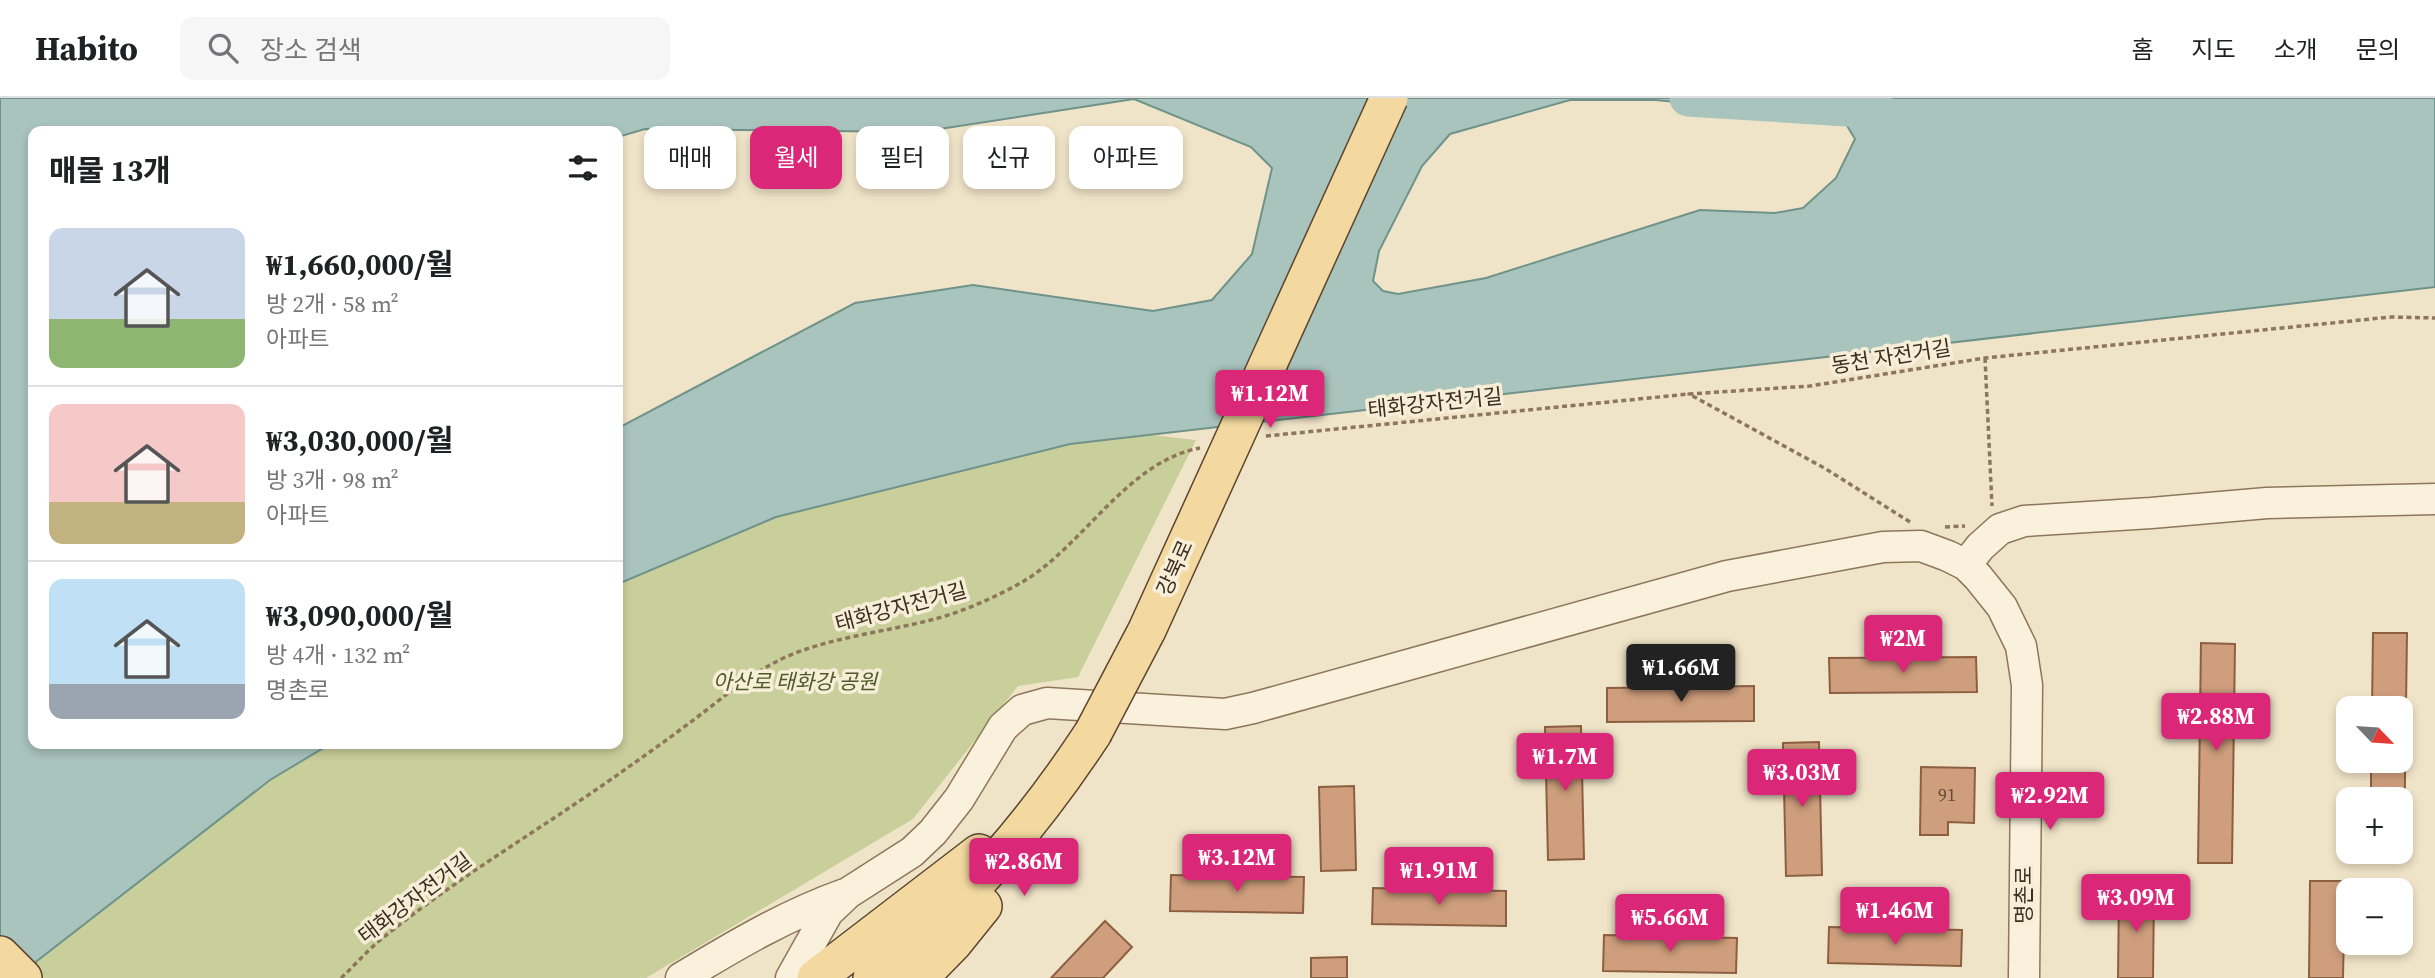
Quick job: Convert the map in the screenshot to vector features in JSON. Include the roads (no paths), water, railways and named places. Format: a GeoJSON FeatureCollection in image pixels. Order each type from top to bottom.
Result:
{"type":"FeatureCollection","features":[{"type":"Feature","properties":{"kind":"main road","name":"강북로"},"geometry":{"type":"LineString","coordinates":[[872,978],[942,919],[979,880],[1030,821],[1093,733],[1147,630],[1389,98]]}},
{"type":"Feature","properties":{"kind":"main road"},"geometry":{"type":"LineString","coordinates":[[816,978],[982,850],[1067,772]]}},
{"type":"Feature","properties":{"kind":"main road"},"geometry":{"type":"LineString","coordinates":[[928,978],[1001,881],[1067,772]]}},
{"type":"Feature","properties":{"kind":"main road"},"geometry":{"type":"LineString","coordinates":[[919,978],[954,942]]}},
{"type":"Feature","properties":{"kind":"main road"},"geometry":{"type":"LineString","coordinates":[[0,955],[23,978]]}},
{"type":"Feature","properties":{"kind":"street"},"geometry":{"type":"LineString","coordinates":[[791,978],[828,912],[848,893],[912,852],[933,832],[959,799],[1003,727],[1023,710],[1047,703],[1225,714],[1727,576],[1884,547],[1922,547],[1965,565],[1996,526],[2024,520],[2267,503],[2435,499]]}},
{"type":"Feature","properties":{"kind":"street","name":"명촌로"},"geometry":{"type":"LineString","coordinates":[[1965,565],[1978,577],[2007,617],[2021,646],[2027,685],[2024,978]]}},
{"type":"Feature","properties":{"kind":"street"},"geometry":{"type":"LineString","coordinates":[[848,893],[843,906],[847,923],[856,929],[865,930],[887,925]]}},
{"type":"Feature","properties":{"kind":"street"},"geometry":{"type":"LineString","coordinates":[[681,978],[771,926],[809,907],[848,893]]}},
{"type":"Feature","properties":{"kind":"water"},"geometry":{"type":"Polygon","coordinates":[[[0,98],[1711,98],[1698,104],[1655,100],[1570,100],[1450,134],[1422,166],[1379,251],[1373,281],[1383,291],[1398,294],[1486,278],[1700,210],[1775,213],[1803,208],[1836,178],[1855,139],[1840,114],[1814,98],[2435,98],[2435,287],[1070,444],[776,517],[623,582],[623,425],[855,303],[973,285],[1153,311],[1212,300],[1252,254],[1272,168],[1251,147],[1134,99],[949,128],[856,126],[856,131],[842,131],[842,126],[750,126],[750,130],[736,130],[736,126],[644,126],[644,129],[623,136],[623,126],[28,126],[28,749],[322,749],[270,780],[15,978],[0,978],[0,98]]]}},
{"type":"Feature","properties":{"kind":"waterway"},"geometry":{"type":"LineString","coordinates":[[1688,98],[1878,110]]}},
{"type":"Feature","properties":{"kind":"park label","name":"아산로 태화강 공원"},"geometry":{"type":"Point","coordinates":[795,682]}}]}
